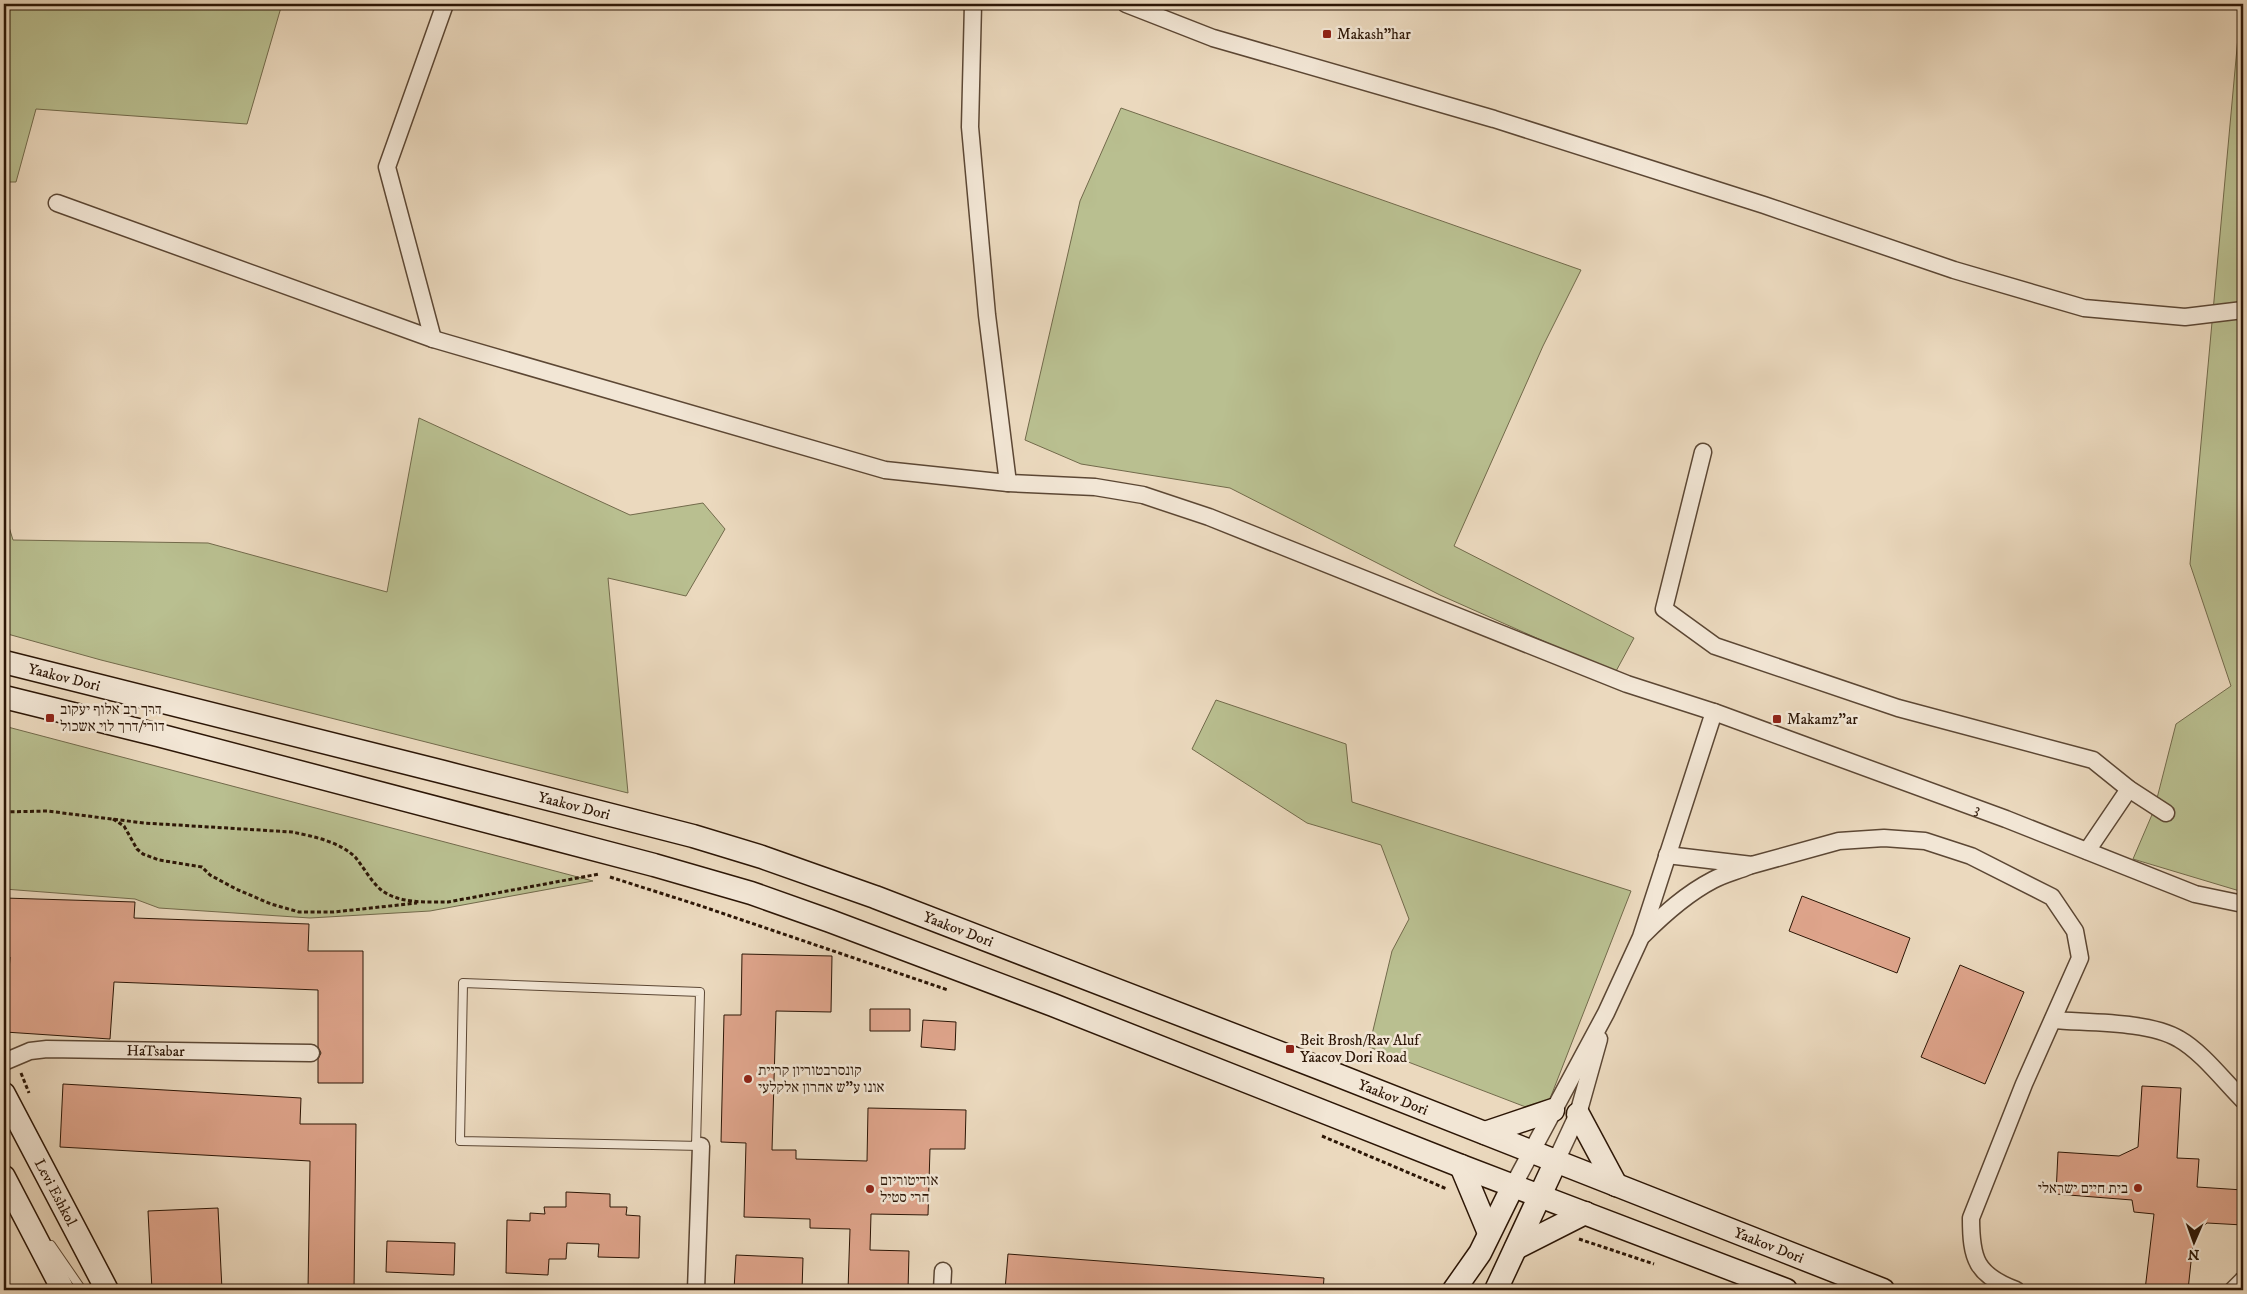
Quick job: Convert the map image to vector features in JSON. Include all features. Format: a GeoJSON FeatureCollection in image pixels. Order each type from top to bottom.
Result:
{"type":"FeatureCollection","features":[{"type":"Feature","properties":{"kind":"main road","name":"Yaakov Dori"},"geometry":{"type":"LineString","coordinates":[[4,662],[693,836],[762,858],[874,897],[1485,1133],[1883,1290]]}},
{"type":"Feature","properties":{"kind":"main road"},"geometry":{"type":"LineString","coordinates":[[4,697],[158,735],[654,865],[751,894],[830,921],[1034,998],[1461,1166],[1786,1290]]}},
{"type":"Feature","properties":{"kind":"main road","name":"Levi Eshkol"},"geometry":{"type":"LineString","coordinates":[[4,1094],[108,1290]]}},
{"type":"Feature","properties":{"kind":"main road"},"geometry":{"type":"LineString","coordinates":[[1485,1133],[1553,1110]]}},
{"type":"Feature","properties":{"kind":"main road"},"geometry":{"type":"LineString","coordinates":[[1578,1114],[1616,1185]]}},
{"type":"Feature","properties":{"kind":"main road"},"geometry":{"type":"LineString","coordinates":[[1496,1290],[1556,1162]]}},
{"type":"Feature","properties":{"kind":"main road"},"geometry":{"type":"LineString","coordinates":[[1461,1166],[1489,1233]]}},
{"type":"Feature","properties":{"kind":"main road"},"geometry":{"type":"LineString","coordinates":[[5,1179],[63,1290]]}},
{"type":"Feature","properties":{"kind":"main road"},"geometry":{"type":"LineString","coordinates":[[1454,1290],[1480,1253],[1513,1186]]}},
{"type":"Feature","properties":{"kind":"main road"},"geometry":{"type":"LineString","coordinates":[[1516,1248],[1585,1213]]}},
{"type":"Feature","properties":{"kind":"street"},"geometry":{"type":"LineString","coordinates":[[433,339],[387,167],[445,4]]}},
{"type":"Feature","properties":{"kind":"street"},"geometry":{"type":"LineString","coordinates":[[973,4],[970,127],[987,316],[1008,483]]}},
{"type":"Feature","properties":{"kind":"street"},"geometry":{"type":"LineString","coordinates":[[1126,4],[1213,38],[1494,119],[1764,205],[1954,270],[2084,308],[2185,317],[2243,310]]}},
{"type":"Feature","properties":{"kind":"street","name":"3"},"geometry":{"type":"LineString","coordinates":[[57,202],[433,339],[885,470],[1008,483],[1095,487],[1143,495],[1209,517],[1627,684],[1714,712],[2006,819],[2195,894],[2243,904]]}},
{"type":"Feature","properties":{"kind":"street"},"geometry":{"type":"LineString","coordinates":[[1703,452],[1664,609],[1715,646],[1898,708],[2093,760],[2129,789],[2166,813]]}},
{"type":"Feature","properties":{"kind":"street"},"geometry":{"type":"LineString","coordinates":[[1513,1186],[1606,1012],[1641,937],[1714,712]]}},
{"type":"Feature","properties":{"kind":"street"},"geometry":{"type":"LineString","coordinates":[[2087,851],[2129,789]]}},
{"type":"Feature","properties":{"kind":"street"},"geometry":{"type":"LineString","coordinates":[[1641,937],[1665,913],[1693,892],[1714,880],[1752,865],[1839,841],[1884,838],[1925,841],[1971,856],[2017,878],[2052,898],[2075,931],[2080,958],[2024,1084],[1971,1218],[1971,1239],[1976,1260],[1984,1273],[2016,1290]]}},
{"type":"Feature","properties":{"kind":"street"},"geometry":{"type":"LineString","coordinates":[[1668,855],[1752,865]]}},
{"type":"Feature","properties":{"kind":"street"},"geometry":{"type":"LineString","coordinates":[[1556,1162],[1578,1114],[1606,1012]]}},
{"type":"Feature","properties":{"kind":"street"},"geometry":{"type":"LineString","coordinates":[[2053,1020],[2146,1027],[2178,1038],[2203,1059],[2243,1100]]}},
{"type":"Feature","properties":{"kind":"street","name":"HaTsabar"},"geometry":{"type":"LineString","coordinates":[[4,1062],[30,1051],[47,1049],[311,1054]]}},
{"type":"Feature","properties":{"kind":"street"},"geometry":{"type":"LineString","coordinates":[[696,1290],[698,1146]]}},
{"type":"Feature","properties":{"kind":"street"},"geometry":{"type":"LineString","coordinates":[[942,1290],[943,1271]]}},
{"type":"Feature","properties":{"kind":"street"},"geometry":{"type":"LineString","coordinates":[[2233,1290],[2243,1280]]}},
{"type":"Feature","properties":{"kind":"lane"},"geometry":{"type":"LineString","coordinates":[[463,983],[700,992],[698,1146],[460,1141],[463,983]]}},
{"type":"Feature","properties":{"kind":"lane"},"geometry":{"type":"LineString","coordinates":[[5,1179],[82,1290]]}},
{"type":"Feature","properties":{"kind":"path"},"geometry":{"type":"LineString","coordinates":[[4,812],[47,811],[144,823],[292,832],[310,835],[336,845],[354,856],[380,889],[401,899],[422,902]]}},
{"type":"Feature","properties":{"kind":"path"},"geometry":{"type":"LineString","coordinates":[[112,819],[124,826],[137,849],[144,854],[159,860],[202,867],[210,875],[236,889],[271,904],[299,912],[334,912],[422,902],[448,902],[599,874]]}},
{"type":"Feature","properties":{"kind":"path"},"geometry":{"type":"LineString","coordinates":[[590,871],[698,905],[950,991]]}},
{"type":"Feature","properties":{"kind":"path"},"geometry":{"type":"LineString","coordinates":[[1319,1135],[1476,1200]]}},
{"type":"Feature","properties":{"kind":"path"},"geometry":{"type":"LineString","coordinates":[[1552,1230],[1654,1265]]}},
{"type":"Feature","properties":{"kind":"green space"},"geometry":{"type":"Polygon","coordinates":[[[4,4],[282,4],[247,124],[36,109],[16,182],[4,182],[4,4]]]}},
{"type":"Feature","properties":{"kind":"green space"},"geometry":{"type":"Polygon","coordinates":[[[2241,4],[2243,4],[2243,892],[2133,859],[2154,810],[2176,724],[2231,686],[2190,564],[2241,4]]]}},
{"type":"Feature","properties":{"kind":"green space"},"geometry":{"type":"Polygon","coordinates":[[[1121,108],[1581,270],[1543,346],[1454,546],[1634,638],[1615,673],[1440,595],[1230,488],[1081,464],[1025,440],[1080,201],[1121,108]]]}},
{"type":"Feature","properties":{"kind":"green space"},"geometry":{"type":"Polygon","coordinates":[[[419,418],[630,515],[703,503],[725,529],[686,596],[608,578],[628,793],[101,660],[4,633],[4,511],[13,540],[208,543],[387,592],[419,418]]]}},
{"type":"Feature","properties":{"kind":"green space"},"geometry":{"type":"Polygon","coordinates":[[[1216,700],[1346,744],[1352,802],[1631,891],[1544,1114],[1369,1047],[1392,951],[1409,919],[1381,845],[1307,823],[1192,749],[1216,700]]]}},
{"type":"Feature","properties":{"kind":"green space"},"geometry":{"type":"Polygon","coordinates":[[[4,726],[593,881],[430,911],[310,918],[159,908],[135,899],[4,889],[4,726]]]}},
{"type":"Feature","properties":{"kind":"building"},"geometry":{"type":"Polygon","coordinates":[[[1802,896],[1910,938],[1897,973],[1789,931],[1802,896]]]}},
{"type":"Feature","properties":{"kind":"building"},"geometry":{"type":"Polygon","coordinates":[[[4,898],[135,902],[134,918],[309,924],[308,951],[363,951],[363,1083],[318,1083],[318,1059],[321,1053],[318,1047],[318,990],[114,982],[110,1039],[5,1032],[10,957],[4,957],[4,898]]]}},
{"type":"Feature","properties":{"kind":"building"},"geometry":{"type":"Polygon","coordinates":[[[742,954],[832,956],[831,1012],[776,1011],[772,1150],[796,1150],[796,1159],[867,1161],[868,1108],[966,1110],[965,1149],[930,1149],[928,1215],[871,1214],[870,1250],[909,1251],[908,1290],[848,1290],[850,1229],[810,1228],[810,1219],[744,1217],[746,1143],[721,1142],[724,1015],[741,1015],[742,954]]]}},
{"type":"Feature","properties":{"kind":"building"},"geometry":{"type":"Polygon","coordinates":[[[1960,965],[2024,992],[1985,1084],[1921,1057],[1960,965]]]}},
{"type":"Feature","properties":{"kind":"building"},"geometry":{"type":"Polygon","coordinates":[[[870,1009],[910,1009],[910,1031],[870,1031],[870,1009]]]}},
{"type":"Feature","properties":{"kind":"building"},"geometry":{"type":"Polygon","coordinates":[[[923,1020],[956,1022],[955,1050],[921,1047],[923,1020]]]}},
{"type":"Feature","properties":{"kind":"building"},"geometry":{"type":"Polygon","coordinates":[[[63,1084],[301,1098],[300,1124],[356,1124],[354,1290],[308,1290],[310,1161],[60,1147],[63,1084]]]}},
{"type":"Feature","properties":{"kind":"building","name":"בית חיים ישראלי"},"geometry":{"type":"Polygon","coordinates":[[[2142,1086],[2181,1088],[2177,1158],[2199,1159],[2197,1187],[2243,1190],[2243,1225],[2207,1223],[2194,1234],[2188,1290],[2145,1290],[2154,1214],[2134,1212],[2132,1200],[2056,1194],[2058,1152],[2119,1156],[2138,1147],[2142,1086]]]}},
{"type":"Feature","properties":{"kind":"building"},"geometry":{"type":"Polygon","coordinates":[[[566,1192],[610,1194],[610,1207],[627,1207],[626,1215],[640,1216],[639,1258],[598,1257],[599,1244],[567,1243],[566,1259],[549,1259],[548,1275],[506,1273],[507,1220],[530,1221],[530,1213],[545,1214],[544,1207],[566,1207],[566,1192]]]}},
{"type":"Feature","properties":{"kind":"building"},"geometry":{"type":"Polygon","coordinates":[[[218,1208],[222,1290],[152,1290],[148,1211],[218,1208]]]}},
{"type":"Feature","properties":{"kind":"building"},"geometry":{"type":"Polygon","coordinates":[[[387,1241],[455,1243],[454,1275],[386,1272],[387,1241]]]}},
{"type":"Feature","properties":{"kind":"building"},"geometry":{"type":"Polygon","coordinates":[[[1008,1254],[1324,1278],[1323,1290],[1005,1290],[1008,1254]]]}},
{"type":"Feature","properties":{"kind":"building"},"geometry":{"type":"Polygon","coordinates":[[[736,1255],[803,1258],[802,1290],[734,1290],[736,1255]]]}},
{"type":"Feature","properties":{"kind":"place","name":"Makash\"har"},"geometry":{"type":"Point","coordinates":[1327,34]}},
{"type":"Feature","properties":{"kind":"place","name":"דרך רב אלוף יעקוב דורי/דרך לוי אשכול"},"geometry":{"type":"Point","coordinates":[50,718]}},
{"type":"Feature","properties":{"kind":"place","name":"Makamz\"ar"},"geometry":{"type":"Point","coordinates":[1777,719]}},
{"type":"Feature","properties":{"kind":"place","name":"Beit Brosh/Rav Aluf Yaacov Dori Road"},"geometry":{"type":"Point","coordinates":[1290,1049]}},
{"type":"Feature","properties":{"kind":"place","name":"קונסרבטוריון קריית אונו ע\"ש אהרון אלקלעי"},"geometry":{"type":"Point","coordinates":[748,1079]}},
{"type":"Feature","properties":{"kind":"place","name":"בית חיים ישראלי"},"geometry":{"type":"Point","coordinates":[2138,1188]}},
{"type":"Feature","properties":{"kind":"place","name":"אודיטוריום הרי סטיל"},"geometry":{"type":"Point","coordinates":[870,1189]}}]}
